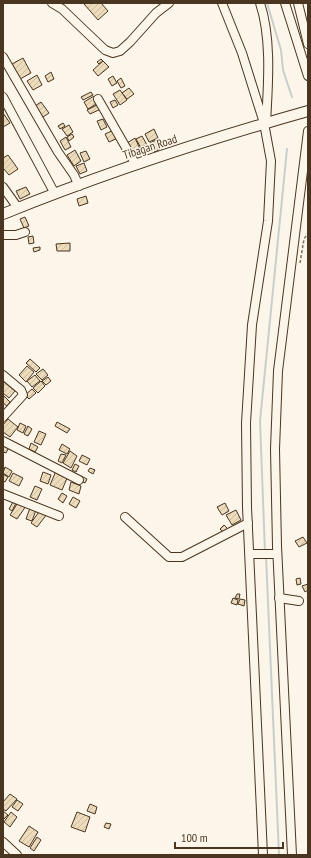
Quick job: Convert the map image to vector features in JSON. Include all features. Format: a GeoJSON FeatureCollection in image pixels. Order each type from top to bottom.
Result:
{"type":"FeatureCollection","features":[{"type":"Feature","properties":{"kind":"main road","name":"Tibagan Road"},"geometry":{"type":"LineString","coordinates":[[3,214],[136,165],[265,123],[308,111]]}},
{"type":"Feature","properties":{"kind":"street"},"geometry":{"type":"LineString","coordinates":[[52,3],[62,9],[105,50],[113,53],[120,51],[156,13],[169,3]]}},
{"type":"Feature","properties":{"kind":"street"},"geometry":{"type":"LineString","coordinates":[[222,3],[242,54],[265,123],[271,162],[268,222],[252,325],[246,423],[248,523],[252,554],[263,855]]}},
{"type":"Feature","properties":{"kind":"street"},"geometry":{"type":"LineString","coordinates":[[260,3],[264,21],[268,64],[265,123]]}},
{"type":"Feature","properties":{"kind":"street"},"geometry":{"type":"LineString","coordinates":[[285,3],[308,76]]}},
{"type":"Feature","properties":{"kind":"street"},"geometry":{"type":"LineString","coordinates":[[298,3],[308,44]]}},
{"type":"Feature","properties":{"kind":"street"},"geometry":{"type":"LineString","coordinates":[[3,57],[58,152],[74,175],[79,186]]}},
{"type":"Feature","properties":{"kind":"street"},"geometry":{"type":"LineString","coordinates":[[3,97],[55,194]]}},
{"type":"Feature","properties":{"kind":"street"},"geometry":{"type":"LineString","coordinates":[[98,99],[136,165]]}},
{"type":"Feature","properties":{"kind":"street"},"geometry":{"type":"LineString","coordinates":[[292,855],[279,598],[275,554],[275,449],[278,371],[308,131]]}},
{"type":"Feature","properties":{"kind":"street"},"geometry":{"type":"LineString","coordinates":[[3,187],[16,209]]}},
{"type":"Feature","properties":{"kind":"street"},"geometry":{"type":"LineString","coordinates":[[3,195],[16,209]]}},
{"type":"Feature","properties":{"kind":"street"},"geometry":{"type":"LineString","coordinates":[[3,235],[16,235],[25,232]]}},
{"type":"Feature","properties":{"kind":"street"},"geometry":{"type":"LineString","coordinates":[[3,375],[23,394],[3,417]]}},
{"type":"Feature","properties":{"kind":"street"},"geometry":{"type":"LineString","coordinates":[[3,441],[56,465],[79,480]]}},
{"type":"Feature","properties":{"kind":"street"},"geometry":{"type":"LineString","coordinates":[[3,494],[59,516]]}},
{"type":"Feature","properties":{"kind":"street"},"geometry":{"type":"LineString","coordinates":[[125,517],[169,557],[174,558],[182,557],[248,523]]}},
{"type":"Feature","properties":{"kind":"street"},"geometry":{"type":"LineString","coordinates":[[252,554],[275,554]]}},
{"type":"Feature","properties":{"kind":"street"},"geometry":{"type":"LineString","coordinates":[[279,598],[299,601]]}},
{"type":"Feature","properties":{"kind":"street"},"geometry":{"type":"LineString","coordinates":[[3,842],[18,855]]}},
{"type":"Feature","properties":{"kind":"building"},"geometry":{"type":"Polygon","coordinates":[[[101,3],[108,11],[98,20],[84,4],[101,3]]]}},
{"type":"Feature","properties":{"kind":"building"},"geometry":{"type":"Polygon","coordinates":[[[23,58],[31,73],[20,79],[12,64],[23,58]]]}},
{"type":"Feature","properties":{"kind":"building"},"geometry":{"type":"Polygon","coordinates":[[[101,59],[103,61],[99,64],[97,62],[101,59]]]}},
{"type":"Feature","properties":{"kind":"building"},"geometry":{"type":"Polygon","coordinates":[[[103,61],[109,67],[98,76],[93,70],[103,61]]]}},
{"type":"Feature","properties":{"kind":"building"},"geometry":{"type":"Polygon","coordinates":[[[51,72],[54,79],[48,82],[45,76],[51,72]]]}},
{"type":"Feature","properties":{"kind":"building"},"geometry":{"type":"Polygon","coordinates":[[[37,75],[42,85],[33,90],[27,81],[37,75]]]}},
{"type":"Feature","properties":{"kind":"building"},"geometry":{"type":"Polygon","coordinates":[[[113,76],[117,83],[112,86],[108,79],[113,76]]]}},
{"type":"Feature","properties":{"kind":"building"},"geometry":{"type":"Polygon","coordinates":[[[121,78],[125,86],[121,88],[117,81],[121,78]]]}},
{"type":"Feature","properties":{"kind":"building"},"geometry":{"type":"Polygon","coordinates":[[[129,88],[134,94],[127,99],[122,93],[129,88]]]}},
{"type":"Feature","properties":{"kind":"building"},"geometry":{"type":"Polygon","coordinates":[[[120,90],[127,100],[120,105],[113,94],[120,90]]]}},
{"type":"Feature","properties":{"kind":"building"},"geometry":{"type":"Polygon","coordinates":[[[91,92],[93,95],[83,100],[81,97],[91,92]]]}},
{"type":"Feature","properties":{"kind":"building"},"geometry":{"type":"Polygon","coordinates":[[[94,96],[98,103],[88,109],[84,102],[94,96]]]}},
{"type":"Feature","properties":{"kind":"building"},"geometry":{"type":"Polygon","coordinates":[[[115,100],[118,105],[113,108],[110,102],[115,100]]]}},
{"type":"Feature","properties":{"kind":"building"},"geometry":{"type":"Polygon","coordinates":[[[41,102],[49,113],[43,117],[35,106],[41,102]]]}},
{"type":"Feature","properties":{"kind":"building"},"geometry":{"type":"Polygon","coordinates":[[[99,104],[101,109],[90,114],[87,110],[99,104]]]}},
{"type":"Feature","properties":{"kind":"building"},"geometry":{"type":"Polygon","coordinates":[[[3,113],[10,123],[3,127],[3,113]]]}},
{"type":"Feature","properties":{"kind":"building"},"geometry":{"type":"Polygon","coordinates":[[[103,119],[107,127],[101,130],[97,121],[103,119]]]}},
{"type":"Feature","properties":{"kind":"building"},"geometry":{"type":"Polygon","coordinates":[[[63,123],[65,126],[60,129],[58,126],[63,123]]]}},
{"type":"Feature","properties":{"kind":"building"},"geometry":{"type":"Polygon","coordinates":[[[69,125],[73,132],[67,136],[62,129],[69,125]]]}},
{"type":"Feature","properties":{"kind":"building"},"geometry":{"type":"Polygon","coordinates":[[[154,129],[158,138],[149,142],[145,134],[154,129]]]}},
{"type":"Feature","properties":{"kind":"building"},"geometry":{"type":"Polygon","coordinates":[[[114,130],[118,138],[109,142],[105,134],[114,130]]]}},
{"type":"Feature","properties":{"kind":"building"},"geometry":{"type":"Polygon","coordinates":[[[72,134],[74,137],[69,141],[67,137],[72,134]]]}},
{"type":"Feature","properties":{"kind":"building"},"geometry":{"type":"Polygon","coordinates":[[[142,136],[147,145],[141,148],[136,139],[142,136]]]}},
{"type":"Feature","properties":{"kind":"building"},"geometry":{"type":"Polygon","coordinates":[[[66,137],[71,147],[65,150],[60,141],[66,137]]]}},
{"type":"Feature","properties":{"kind":"building"},"geometry":{"type":"Polygon","coordinates":[[[135,138],[140,149],[132,153],[127,143],[135,138]]]}},
{"type":"Feature","properties":{"kind":"building"},"geometry":{"type":"Polygon","coordinates":[[[158,139],[163,147],[155,152],[150,143],[158,139]]]}},
{"type":"Feature","properties":{"kind":"building"},"geometry":{"type":"Polygon","coordinates":[[[75,150],[81,161],[74,166],[67,155],[75,150]]]}},
{"type":"Feature","properties":{"kind":"building"},"geometry":{"type":"Polygon","coordinates":[[[86,151],[90,159],[84,162],[80,153],[86,151]]]}},
{"type":"Feature","properties":{"kind":"building"},"geometry":{"type":"Polygon","coordinates":[[[8,155],[18,169],[9,175],[3,168],[3,158],[8,155]]]}},
{"type":"Feature","properties":{"kind":"building"},"geometry":{"type":"Polygon","coordinates":[[[84,163],[87,171],[80,174],[76,166],[84,163]]]}},
{"type":"Feature","properties":{"kind":"building"},"geometry":{"type":"Polygon","coordinates":[[[26,187],[30,194],[20,199],[16,191],[26,187]]]}},
{"type":"Feature","properties":{"kind":"building"},"geometry":{"type":"Polygon","coordinates":[[[86,196],[88,203],[79,206],[77,199],[86,196]]]}},
{"type":"Feature","properties":{"kind":"building"},"geometry":{"type":"Polygon","coordinates":[[[25,217],[29,226],[24,228],[20,219],[25,217]]]}},
{"type":"Feature","properties":{"kind":"building"},"geometry":{"type":"Polygon","coordinates":[[[33,236],[34,243],[29,244],[28,237],[33,236]]]}},
{"type":"Feature","properties":{"kind":"building"},"geometry":{"type":"Polygon","coordinates":[[[70,243],[70,251],[57,251],[56,244],[70,243]]]}},
{"type":"Feature","properties":{"kind":"building"},"geometry":{"type":"Polygon","coordinates":[[[40,247],[40,250],[34,252],[33,248],[40,247]]]}},
{"type":"Feature","properties":{"kind":"building"},"geometry":{"type":"Polygon","coordinates":[[[30,359],[40,368],[36,372],[26,363],[30,359]]]}},
{"type":"Feature","properties":{"kind":"building"},"geometry":{"type":"Polygon","coordinates":[[[27,366],[34,372],[26,382],[19,375],[27,366]]]}},
{"type":"Feature","properties":{"kind":"building"},"geometry":{"type":"Polygon","coordinates":[[[43,369],[48,375],[42,380],[36,374],[43,369]]]}},
{"type":"Feature","properties":{"kind":"building"},"geometry":{"type":"Polygon","coordinates":[[[35,375],[40,381],[32,387],[27,381],[35,375]]]}},
{"type":"Feature","properties":{"kind":"building"},"geometry":{"type":"Polygon","coordinates":[[[48,377],[51,381],[46,385],[42,381],[48,377]]]}},
{"type":"Feature","properties":{"kind":"building"},"geometry":{"type":"Polygon","coordinates":[[[3,381],[15,391],[9,398],[3,393],[3,381]]]}},
{"type":"Feature","properties":{"kind":"building"},"geometry":{"type":"Polygon","coordinates":[[[41,381],[45,386],[38,393],[33,388],[41,381]]]}},
{"type":"Feature","properties":{"kind":"building"},"geometry":{"type":"Polygon","coordinates":[[[32,389],[36,393],[29,399],[25,395],[32,389]]]}},
{"type":"Feature","properties":{"kind":"building"},"geometry":{"type":"Polygon","coordinates":[[[3,395],[10,402],[7,406],[3,403],[3,395]]]}},
{"type":"Feature","properties":{"kind":"building"},"geometry":{"type":"Polygon","coordinates":[[[8,419],[18,427],[10,437],[3,432],[3,425],[8,419]]]}},
{"type":"Feature","properties":{"kind":"building"},"geometry":{"type":"Polygon","coordinates":[[[57,422],[70,429],[67,433],[55,426],[57,422]]]}},
{"type":"Feature","properties":{"kind":"building"},"geometry":{"type":"Polygon","coordinates":[[[20,423],[26,426],[23,433],[17,430],[20,423]]]}},
{"type":"Feature","properties":{"kind":"building"},"geometry":{"type":"Polygon","coordinates":[[[28,426],[32,429],[28,436],[24,434],[28,426]]]}},
{"type":"Feature","properties":{"kind":"building"},"geometry":{"type":"Polygon","coordinates":[[[39,431],[46,434],[41,445],[34,442],[39,431]]]}},
{"type":"Feature","properties":{"kind":"building"},"geometry":{"type":"Polygon","coordinates":[[[31,443],[38,447],[35,452],[29,449],[31,443]]]}},
{"type":"Feature","properties":{"kind":"building"},"geometry":{"type":"Polygon","coordinates":[[[62,444],[70,449],[67,454],[59,450],[62,444]]]}},
{"type":"Feature","properties":{"kind":"building"},"geometry":{"type":"Polygon","coordinates":[[[3,445],[10,445],[6,453],[3,452],[3,445]]]}},
{"type":"Feature","properties":{"kind":"building"},"geometry":{"type":"Polygon","coordinates":[[[70,451],[77,456],[71,468],[63,463],[70,451]]]}},
{"type":"Feature","properties":{"kind":"building"},"geometry":{"type":"Polygon","coordinates":[[[61,454],[66,455],[62,463],[58,461],[61,454]]]}},
{"type":"Feature","properties":{"kind":"building"},"geometry":{"type":"Polygon","coordinates":[[[82,455],[90,459],[87,465],[79,461],[82,455]]]}},
{"type":"Feature","properties":{"kind":"building"},"geometry":{"type":"Polygon","coordinates":[[[75,464],[79,466],[76,472],[72,470],[75,464]]]}},
{"type":"Feature","properties":{"kind":"building"},"geometry":{"type":"Polygon","coordinates":[[[5,467],[12,471],[9,477],[3,473],[5,467]]]}},
{"type":"Feature","properties":{"kind":"building"},"geometry":{"type":"Polygon","coordinates":[[[90,468],[95,470],[93,474],[88,471],[90,468]]]}},
{"type":"Feature","properties":{"kind":"building"},"geometry":{"type":"Polygon","coordinates":[[[56,471],[68,476],[62,490],[50,485],[56,471]]]}},
{"type":"Feature","properties":{"kind":"building"},"geometry":{"type":"Polygon","coordinates":[[[43,472],[51,475],[48,484],[40,481],[43,472]]]}},
{"type":"Feature","properties":{"kind":"building"},"geometry":{"type":"Polygon","coordinates":[[[13,473],[23,478],[19,486],[9,481],[13,473]]]}},
{"type":"Feature","properties":{"kind":"building"},"geometry":{"type":"Polygon","coordinates":[[[3,474],[8,477],[5,482],[3,481],[3,474]]]}},
{"type":"Feature","properties":{"kind":"building"},"geometry":{"type":"Polygon","coordinates":[[[81,476],[87,479],[85,483],[79,480],[81,476]]]}},
{"type":"Feature","properties":{"kind":"building"},"geometry":{"type":"Polygon","coordinates":[[[71,482],[81,486],[79,494],[69,490],[71,482]]]}},
{"type":"Feature","properties":{"kind":"building"},"geometry":{"type":"Polygon","coordinates":[[[35,486],[42,489],[37,500],[30,497],[35,486]]]}},
{"type":"Feature","properties":{"kind":"building"},"geometry":{"type":"Polygon","coordinates":[[[62,493],[67,496],[63,503],[58,499],[62,493]]]}},
{"type":"Feature","properties":{"kind":"building"},"geometry":{"type":"Polygon","coordinates":[[[73,497],[80,501],[76,508],[69,504],[73,497]]]}},
{"type":"Feature","properties":{"kind":"building"},"geometry":{"type":"Polygon","coordinates":[[[19,501],[26,506],[17,519],[10,515],[19,501]]]}},
{"type":"Feature","properties":{"kind":"building"},"geometry":{"type":"Polygon","coordinates":[[[13,502],[16,503],[12,511],[9,509],[13,502]]]}},
{"type":"Feature","properties":{"kind":"building"},"geometry":{"type":"Polygon","coordinates":[[[225,503],[229,511],[222,515],[217,507],[225,503]]]}},
{"type":"Feature","properties":{"kind":"building"},"geometry":{"type":"Polygon","coordinates":[[[30,508],[36,510],[32,521],[26,519],[30,508]]]}},
{"type":"Feature","properties":{"kind":"building"},"geometry":{"type":"Polygon","coordinates":[[[41,509],[47,514],[37,527],[31,523],[41,509]]]}},
{"type":"Feature","properties":{"kind":"building"},"geometry":{"type":"Polygon","coordinates":[[[236,510],[241,520],[232,525],[226,515],[236,510]]]}},
{"type":"Feature","properties":{"kind":"building"},"geometry":{"type":"Polygon","coordinates":[[[224,525],[228,529],[224,533],[220,529],[224,525]]]}},
{"type":"Feature","properties":{"kind":"building"},"geometry":{"type":"Polygon","coordinates":[[[303,537],[307,543],[299,547],[295,541],[303,537]]]}},
{"type":"Feature","properties":{"kind":"building"},"geometry":{"type":"Polygon","coordinates":[[[300,578],[301,584],[297,585],[296,579],[300,578]]]}},
{"type":"Feature","properties":{"kind":"building"},"geometry":{"type":"Polygon","coordinates":[[[308,584],[308,590],[305,592],[302,586],[308,584]]]}},
{"type":"Feature","properties":{"kind":"building"},"geometry":{"type":"Polygon","coordinates":[[[237,594],[240,594],[239,599],[235,598],[237,594]]]}},
{"type":"Feature","properties":{"kind":"building"},"geometry":{"type":"Polygon","coordinates":[[[233,598],[238,600],[237,605],[231,603],[233,598]]]}},
{"type":"Feature","properties":{"kind":"building"},"geometry":{"type":"Polygon","coordinates":[[[240,599],[245,600],[244,606],[238,604],[240,599]]]}},
{"type":"Feature","properties":{"kind":"building"},"geometry":{"type":"Polygon","coordinates":[[[10,794],[17,799],[6,811],[3,809],[3,802],[10,794]]]}},
{"type":"Feature","properties":{"kind":"building"},"geometry":{"type":"Polygon","coordinates":[[[17,800],[23,804],[18,811],[12,807],[17,800]]]}},
{"type":"Feature","properties":{"kind":"building"},"geometry":{"type":"Polygon","coordinates":[[[90,804],[97,807],[95,814],[87,811],[90,804]]]}},
{"type":"Feature","properties":{"kind":"building"},"geometry":{"type":"Polygon","coordinates":[[[3,811],[8,815],[3,820],[3,811]]]}},
{"type":"Feature","properties":{"kind":"building"},"geometry":{"type":"Polygon","coordinates":[[[11,812],[17,817],[10,827],[4,822],[11,812]]]}},
{"type":"Feature","properties":{"kind":"building"},"geometry":{"type":"Polygon","coordinates":[[[77,812],[90,817],[85,832],[71,827],[77,812]]]}},
{"type":"Feature","properties":{"kind":"building"},"geometry":{"type":"Polygon","coordinates":[[[106,823],[111,824],[109,829],[104,827],[106,823]]]}},
{"type":"Feature","properties":{"kind":"building"},"geometry":{"type":"Polygon","coordinates":[[[29,826],[38,832],[29,847],[19,841],[29,826]]]}},
{"type":"Feature","properties":{"kind":"building"},"geometry":{"type":"Polygon","coordinates":[[[37,837],[41,840],[34,851],[30,848],[37,837]]]}},
{"type":"Feature","properties":{"kind":"waterway"},"geometry":{"type":"LineString","coordinates":[[267,3],[281,50],[283,70],[292,97]]}},
{"type":"Feature","properties":{"kind":"waterway"},"geometry":{"type":"LineString","coordinates":[[265,552],[260,421],[287,149]]}},
{"type":"Feature","properties":{"kind":"waterway"},"geometry":{"type":"LineString","coordinates":[[266,556],[279,855]]}}]}
